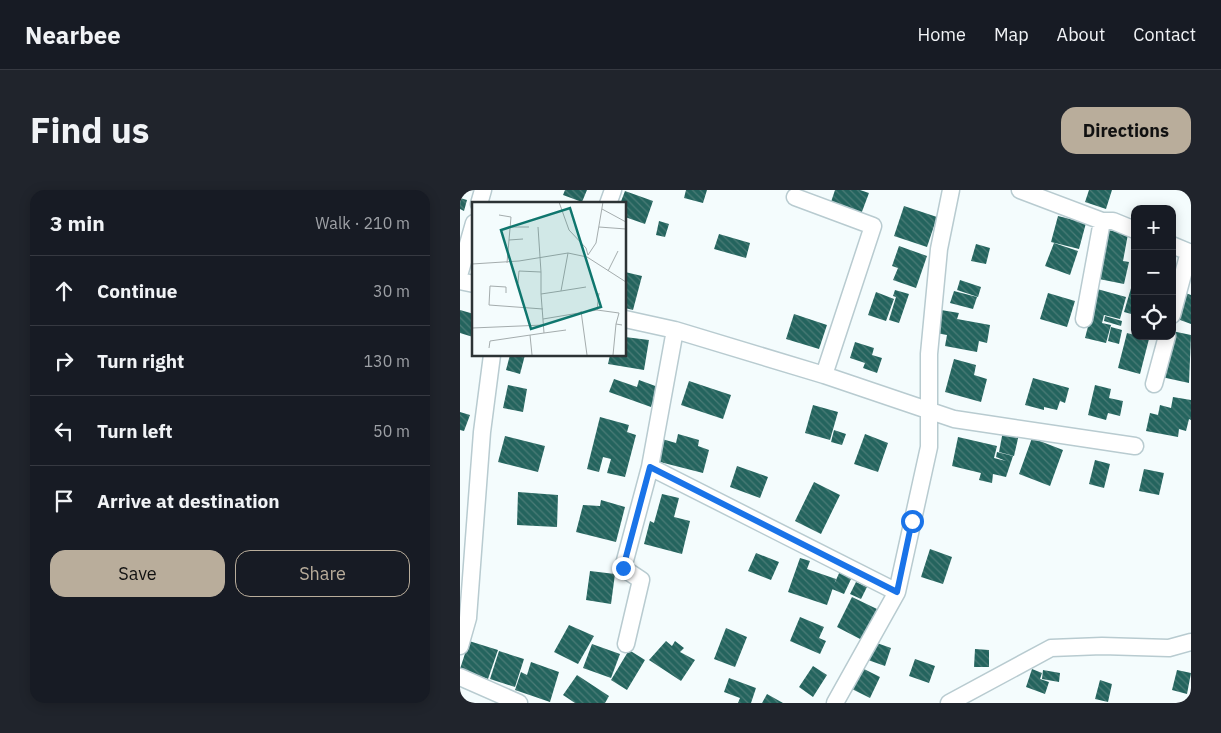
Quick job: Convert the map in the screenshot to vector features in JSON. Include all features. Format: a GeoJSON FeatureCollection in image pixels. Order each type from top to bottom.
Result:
{"type":"FeatureCollection","features":[{"type":"Feature","properties":{"kind":"street"},"geometry":{"type":"LineString","coordinates":[[609,202],[613,190]]}},
{"type":"Feature","properties":{"kind":"street"},"geometry":{"type":"LineString","coordinates":[[835,703],[897,592],[929,447],[930,354],[939,249],[950,190]]}},
{"type":"Feature","properties":{"kind":"street"},"geometry":{"type":"LineString","coordinates":[[1020,190],[1102,221],[1113,221],[1131,228]]}},
{"type":"Feature","properties":{"kind":"street"},"geometry":{"type":"LineString","coordinates":[[795,197],[873,226],[824,375]]}},
{"type":"Feature","properties":{"kind":"street"},"geometry":{"type":"LineString","coordinates":[[1084,318],[1102,221]]}},
{"type":"Feature","properties":{"kind":"street"},"geometry":{"type":"LineString","coordinates":[[460,272],[472,230]]}},
{"type":"Feature","properties":{"kind":"street"},"geometry":{"type":"LineString","coordinates":[[1176,247],[1190,252],[1176,301]]}},
{"type":"Feature","properties":{"kind":"street"},"geometry":{"type":"LineString","coordinates":[[626,319],[675,330],[824,375],[954,419],[1135,446]]}},
{"type":"Feature","properties":{"kind":"street"},"geometry":{"type":"LineString","coordinates":[[626,644],[641,580],[623,568],[650,467],[675,330]]}},
{"type":"Feature","properties":{"kind":"street"},"geometry":{"type":"LineString","coordinates":[[1154,384],[1166,340]]}},
{"type":"Feature","properties":{"kind":"street"},"geometry":{"type":"LineString","coordinates":[[460,646],[468,618],[467,563],[492,356]]}},
{"type":"Feature","properties":{"kind":"street"},"geometry":{"type":"LineString","coordinates":[[650,467],[897,592]]}},
{"type":"Feature","properties":{"kind":"street"},"geometry":{"type":"LineString","coordinates":[[949,703],[1051,648],[1102,646],[1169,648],[1191,642]]}},
{"type":"Feature","properties":{"kind":"street"},"geometry":{"type":"LineString","coordinates":[[460,677],[518,703]]}},
{"type":"Feature","properties":{"kind":"building"},"geometry":{"type":"Polygon","coordinates":[[[565,190],[587,190],[582,202],[563,195],[565,190]]]}},
{"type":"Feature","properties":{"kind":"building"},"geometry":{"type":"Polygon","coordinates":[[[686,190],[707,190],[703,203],[684,198],[686,190]]]}},
{"type":"Feature","properties":{"kind":"building"},"geometry":{"type":"Polygon","coordinates":[[[835,190],[860,190],[869,193],[860,217],[847,212],[848,207],[831,202],[835,190]]]}},
{"type":"Feature","properties":{"kind":"building"},"geometry":{"type":"Polygon","coordinates":[[[1089,190],[1112,190],[1106,209],[1085,202],[1089,190]]]}},
{"type":"Feature","properties":{"kind":"building"},"geometry":{"type":"Polygon","coordinates":[[[625,191],[653,201],[645,224],[626,217],[626,202],[621,202],[625,191]]]}},
{"type":"Feature","properties":{"kind":"building"},"geometry":{"type":"Polygon","coordinates":[[[460,198],[467,200],[464,211],[460,209],[460,198]]]}},
{"type":"Feature","properties":{"kind":"building"},"geometry":{"type":"Polygon","coordinates":[[[904,206],[937,217],[927,247],[894,236],[904,206]]]}},
{"type":"Feature","properties":{"kind":"building"},"geometry":{"type":"Polygon","coordinates":[[[1058,216],[1086,223],[1079,249],[1051,242],[1058,216]]]}},
{"type":"Feature","properties":{"kind":"building"},"geometry":{"type":"Polygon","coordinates":[[[659,221],[669,224],[665,237],[656,235],[659,221]]]}},
{"type":"Feature","properties":{"kind":"building"},"geometry":{"type":"Polygon","coordinates":[[[1103,229],[1128,234],[1123,261],[1129,262],[1124,284],[1094,278],[1103,229]]]}},
{"type":"Feature","properties":{"kind":"building"},"geometry":{"type":"Polygon","coordinates":[[[719,234],[750,243],[746,258],[714,249],[719,234]]]}},
{"type":"Feature","properties":{"kind":"building"},"geometry":{"type":"Polygon","coordinates":[[[1054,243],[1078,251],[1070,275],[1045,266],[1054,243]]]}},
{"type":"Feature","properties":{"kind":"building"},"geometry":{"type":"Polygon","coordinates":[[[976,244],[990,248],[986,264],[971,261],[976,244]]]}},
{"type":"Feature","properties":{"kind":"building"},"geometry":{"type":"Polygon","coordinates":[[[899,246],[927,256],[916,288],[893,280],[898,268],[892,266],[899,246]]]}},
{"type":"Feature","properties":{"kind":"building"},"geometry":{"type":"Polygon","coordinates":[[[626,272],[642,276],[633,310],[626,308],[626,272]]]}},
{"type":"Feature","properties":{"kind":"building"},"geometry":{"type":"Polygon","coordinates":[[[960,280],[981,287],[978,297],[957,290],[960,280]]]}},
{"type":"Feature","properties":{"kind":"building"},"geometry":{"type":"Polygon","coordinates":[[[1090,287],[1126,297],[1120,319],[1104,315],[1102,323],[1111,325],[1106,343],[1085,338],[1093,307],[1090,287]]]}},
{"type":"Feature","properties":{"kind":"building"},"geometry":{"type":"Polygon","coordinates":[[[1131,288],[1131,314],[1124,312],[1131,288]]]}},
{"type":"Feature","properties":{"kind":"building"},"geometry":{"type":"Polygon","coordinates":[[[895,290],[909,294],[899,323],[889,320],[896,297],[893,296],[895,290]]]}},
{"type":"Feature","properties":{"kind":"building"},"geometry":{"type":"Polygon","coordinates":[[[954,291],[977,297],[973,309],[950,303],[954,291]]]}},
{"type":"Feature","properties":{"kind":"building"},"geometry":{"type":"Polygon","coordinates":[[[1180,291],[1191,295],[1191,324],[1176,318],[1176,304],[1180,291]]]}},
{"type":"Feature","properties":{"kind":"building"},"geometry":{"type":"Polygon","coordinates":[[[876,292],[894,299],[886,321],[868,315],[876,292]]]}},
{"type":"Feature","properties":{"kind":"building"},"geometry":{"type":"Polygon","coordinates":[[[1048,293],[1075,301],[1067,327],[1040,319],[1048,293]]]}},
{"type":"Feature","properties":{"kind":"building"},"geometry":{"type":"Polygon","coordinates":[[[460,310],[472,313],[472,337],[460,333],[460,310]]]}},
{"type":"Feature","properties":{"kind":"building"},"geometry":{"type":"Polygon","coordinates":[[[941,310],[959,313],[957,319],[990,325],[987,343],[979,341],[977,352],[945,346],[947,335],[936,333],[941,310]]]}},
{"type":"Feature","properties":{"kind":"building"},"geometry":{"type":"Polygon","coordinates":[[[794,314],[827,325],[819,349],[786,339],[794,314]]]}},
{"type":"Feature","properties":{"kind":"building"},"geometry":{"type":"Polygon","coordinates":[[[1105,316],[1122,321],[1121,326],[1104,321],[1105,316]]]}},
{"type":"Feature","properties":{"kind":"building"},"geometry":{"type":"Polygon","coordinates":[[[1111,327],[1122,330],[1119,344],[1108,341],[1111,327]]]}},
{"type":"Feature","properties":{"kind":"building"},"geometry":{"type":"Polygon","coordinates":[[[1176,332],[1191,335],[1189,383],[1157,376],[1169,340],[1176,340],[1176,332]]]}},
{"type":"Feature","properties":{"kind":"building"},"geometry":{"type":"Polygon","coordinates":[[[1127,333],[1131,334],[1131,340],[1149,340],[1140,374],[1118,368],[1127,333]]]}},
{"type":"Feature","properties":{"kind":"building"},"geometry":{"type":"Polygon","coordinates":[[[626,337],[649,340],[644,370],[608,364],[610,356],[626,356],[626,337]]]}},
{"type":"Feature","properties":{"kind":"building"},"geometry":{"type":"Polygon","coordinates":[[[855,342],[874,348],[872,355],[882,358],[877,373],[863,368],[865,363],[850,358],[855,342]]]}},
{"type":"Feature","properties":{"kind":"building"},"geometry":{"type":"Polygon","coordinates":[[[510,356],[525,356],[520,374],[506,370],[510,356]]]}},
{"type":"Feature","properties":{"kind":"building"},"geometry":{"type":"Polygon","coordinates":[[[954,359],[976,365],[974,375],[987,379],[981,402],[945,392],[954,359]]]}},
{"type":"Feature","properties":{"kind":"building"},"geometry":{"type":"Polygon","coordinates":[[[1033,378],[1069,388],[1065,403],[1060,401],[1057,410],[1044,407],[1044,410],[1025,405],[1033,378]]]}},
{"type":"Feature","properties":{"kind":"building"},"geometry":{"type":"Polygon","coordinates":[[[614,379],[637,387],[639,380],[658,387],[651,407],[609,392],[614,379]]]}},
{"type":"Feature","properties":{"kind":"building"},"geometry":{"type":"Polygon","coordinates":[[[689,381],[731,395],[723,419],[681,405],[689,381]]]}},
{"type":"Feature","properties":{"kind":"building"},"geometry":{"type":"Polygon","coordinates":[[[508,385],[527,389],[523,412],[503,408],[508,385]]]}},
{"type":"Feature","properties":{"kind":"building"},"geometry":{"type":"Polygon","coordinates":[[[1095,385],[1111,389],[1109,398],[1123,401],[1120,416],[1108,413],[1106,420],[1088,415],[1095,385]]]}},
{"type":"Feature","properties":{"kind":"building"},"geometry":{"type":"Polygon","coordinates":[[[1173,397],[1191,400],[1191,420],[1189,419],[1186,431],[1179,429],[1178,437],[1146,431],[1150,413],[1158,415],[1160,405],[1171,408],[1173,397]]]}},
{"type":"Feature","properties":{"kind":"building"},"geometry":{"type":"Polygon","coordinates":[[[813,405],[838,412],[830,440],[805,433],[813,405]]]}},
{"type":"Feature","properties":{"kind":"building"},"geometry":{"type":"Polygon","coordinates":[[[460,412],[470,415],[464,431],[460,430],[460,412]]]}},
{"type":"Feature","properties":{"kind":"building"},"geometry":{"type":"Polygon","coordinates":[[[600,417],[629,425],[627,432],[636,435],[625,477],[607,473],[611,459],[603,457],[599,472],[587,469],[600,417]]]}},
{"type":"Feature","properties":{"kind":"building"},"geometry":{"type":"Polygon","coordinates":[[[834,430],[846,434],[842,445],[831,442],[834,430]]]}},
{"type":"Feature","properties":{"kind":"building"},"geometry":{"type":"Polygon","coordinates":[[[1003,431],[1019,434],[1014,456],[999,452],[1003,431]]]}},
{"type":"Feature","properties":{"kind":"building"},"geometry":{"type":"Polygon","coordinates":[[[678,434],[699,440],[698,446],[709,450],[703,473],[656,461],[662,439],[676,443],[678,434]]]}},
{"type":"Feature","properties":{"kind":"building"},"geometry":{"type":"Polygon","coordinates":[[[865,434],[888,443],[878,472],[854,464],[865,434]]]}},
{"type":"Feature","properties":{"kind":"building"},"geometry":{"type":"Polygon","coordinates":[[[505,436],[545,446],[538,472],[498,462],[505,436]]]}},
{"type":"Feature","properties":{"kind":"building"},"geometry":{"type":"Polygon","coordinates":[[[958,437],[997,446],[994,458],[1006,461],[996,457],[997,452],[1013,456],[1006,477],[993,474],[992,483],[979,480],[981,473],[952,466],[958,437]]]}},
{"type":"Feature","properties":{"kind":"building"},"geometry":{"type":"Polygon","coordinates":[[[1032,438],[1063,450],[1050,486],[1019,474],[1032,438]]]}},
{"type":"Feature","properties":{"kind":"building"},"geometry":{"type":"Polygon","coordinates":[[[1095,460],[1110,464],[1104,488],[1089,484],[1095,460]]]}},
{"type":"Feature","properties":{"kind":"building"},"geometry":{"type":"Polygon","coordinates":[[[737,466],[768,477],[760,498],[730,487],[737,466]]]}},
{"type":"Feature","properties":{"kind":"building"},"geometry":{"type":"Polygon","coordinates":[[[1144,469],[1164,473],[1159,495],[1139,491],[1144,469]]]}},
{"type":"Feature","properties":{"kind":"building"},"geometry":{"type":"Polygon","coordinates":[[[814,482],[840,495],[821,534],[795,521],[814,482]]]}},
{"type":"Feature","properties":{"kind":"building"},"geometry":{"type":"Polygon","coordinates":[[[518,492],[558,495],[557,527],[517,525],[518,492]]]}},
{"type":"Feature","properties":{"kind":"building"},"geometry":{"type":"Polygon","coordinates":[[[662,494],[679,498],[674,517],[690,521],[682,554],[644,544],[650,521],[654,523],[662,494]]]}},
{"type":"Feature","properties":{"kind":"building"},"geometry":{"type":"Polygon","coordinates":[[[601,500],[625,507],[616,542],[576,532],[583,505],[600,506],[601,500]]]}},
{"type":"Feature","properties":{"kind":"building"},"geometry":{"type":"Polygon","coordinates":[[[930,549],[952,557],[943,584],[921,577],[930,549]]]}},
{"type":"Feature","properties":{"kind":"building"},"geometry":{"type":"Polygon","coordinates":[[[756,553],[779,562],[771,580],[748,571],[756,553]]]}},
{"type":"Feature","properties":{"kind":"building"},"geometry":{"type":"Polygon","coordinates":[[[800,558],[810,561],[807,569],[836,579],[827,605],[788,592],[800,558]]]}},
{"type":"Feature","properties":{"kind":"building"},"geometry":{"type":"Polygon","coordinates":[[[590,571],[615,574],[611,604],[586,600],[590,571]]]}},
{"type":"Feature","properties":{"kind":"building"},"geometry":{"type":"Polygon","coordinates":[[[840,571],[852,577],[844,594],[832,589],[840,571]]]}},
{"type":"Feature","properties":{"kind":"building"},"geometry":{"type":"Polygon","coordinates":[[[856,582],[867,587],[861,599],[850,594],[856,582]]]}},
{"type":"Feature","properties":{"kind":"building"},"geometry":{"type":"Polygon","coordinates":[[[852,597],[877,609],[862,640],[837,627],[852,597]]]}},
{"type":"Feature","properties":{"kind":"building"},"geometry":{"type":"Polygon","coordinates":[[[800,617],[824,627],[819,638],[826,641],[820,654],[790,641],[800,617]]]}},
{"type":"Feature","properties":{"kind":"building"},"geometry":{"type":"Polygon","coordinates":[[[569,625],[594,636],[578,664],[554,652],[569,625]]]}},
{"type":"Feature","properties":{"kind":"building"},"geometry":{"type":"Polygon","coordinates":[[[726,628],[747,637],[735,667],[714,659],[726,628]]]}},
{"type":"Feature","properties":{"kind":"building"},"geometry":{"type":"Polygon","coordinates":[[[469,641],[498,650],[488,679],[460,669],[469,641]]]}},
{"type":"Feature","properties":{"kind":"building"},"geometry":{"type":"Polygon","coordinates":[[[666,641],[672,646],[675,641],[684,648],[680,652],[695,660],[681,681],[649,660],[666,641]]]}},
{"type":"Feature","properties":{"kind":"building"},"geometry":{"type":"Polygon","coordinates":[[[874,642],[891,648],[885,666],[868,660],[874,642]]]}},
{"type":"Feature","properties":{"kind":"building"},"geometry":{"type":"Polygon","coordinates":[[[592,644],[620,654],[611,678],[583,668],[592,644]]]}},
{"type":"Feature","properties":{"kind":"building"},"geometry":{"type":"Polygon","coordinates":[[[975,649],[989,650],[989,667],[974,667],[975,649]]]}},
{"type":"Feature","properties":{"kind":"building"},"geometry":{"type":"Polygon","coordinates":[[[629,650],[645,660],[627,690],[611,680],[629,650]]]}},
{"type":"Feature","properties":{"kind":"building"},"geometry":{"type":"Polygon","coordinates":[[[499,651],[524,659],[515,687],[490,679],[499,651]]]}},
{"type":"Feature","properties":{"kind":"building"},"geometry":{"type":"Polygon","coordinates":[[[915,659],[935,666],[929,683],[909,676],[915,659]]]}},
{"type":"Feature","properties":{"kind":"building"},"geometry":{"type":"Polygon","coordinates":[[[531,662],[559,672],[550,702],[515,690],[521,672],[527,675],[531,662]]]}},
{"type":"Feature","properties":{"kind":"building"},"geometry":{"type":"Polygon","coordinates":[[[813,666],[827,675],[813,697],[799,687],[813,666]]]}},
{"type":"Feature","properties":{"kind":"building"},"geometry":{"type":"Polygon","coordinates":[[[860,667],[880,677],[870,698],[850,688],[860,667]]]}},
{"type":"Feature","properties":{"kind":"building"},"geometry":{"type":"Polygon","coordinates":[[[1032,669],[1042,673],[1040,679],[1049,682],[1045,694],[1026,687],[1032,669]]]}},
{"type":"Feature","properties":{"kind":"building"},"geometry":{"type":"Polygon","coordinates":[[[1043,670],[1060,673],[1059,682],[1042,679],[1043,670]]]}},
{"type":"Feature","properties":{"kind":"building"},"geometry":{"type":"Polygon","coordinates":[[[1177,670],[1191,673],[1187,694],[1172,690],[1177,670]]]}},
{"type":"Feature","properties":{"kind":"building"},"geometry":{"type":"Polygon","coordinates":[[[577,675],[609,696],[605,703],[575,703],[563,695],[577,675]]]}},
{"type":"Feature","properties":{"kind":"building"},"geometry":{"type":"Polygon","coordinates":[[[729,678],[756,688],[751,703],[738,703],[740,698],[724,692],[729,678]]]}},
{"type":"Feature","properties":{"kind":"building"},"geometry":{"type":"Polygon","coordinates":[[[1100,680],[1112,684],[1108,702],[1095,699],[1100,680]]]}},
{"type":"Feature","properties":{"kind":"building"},"geometry":{"type":"Polygon","coordinates":[[[767,694],[783,703],[762,703],[767,694]]]}},
{"type":"Feature","properties":{"kind":"route"},"geometry":{"type":"LineString","coordinates":[[623,568],[650,467],[669,479],[897,592],[912,521]]}}]}
